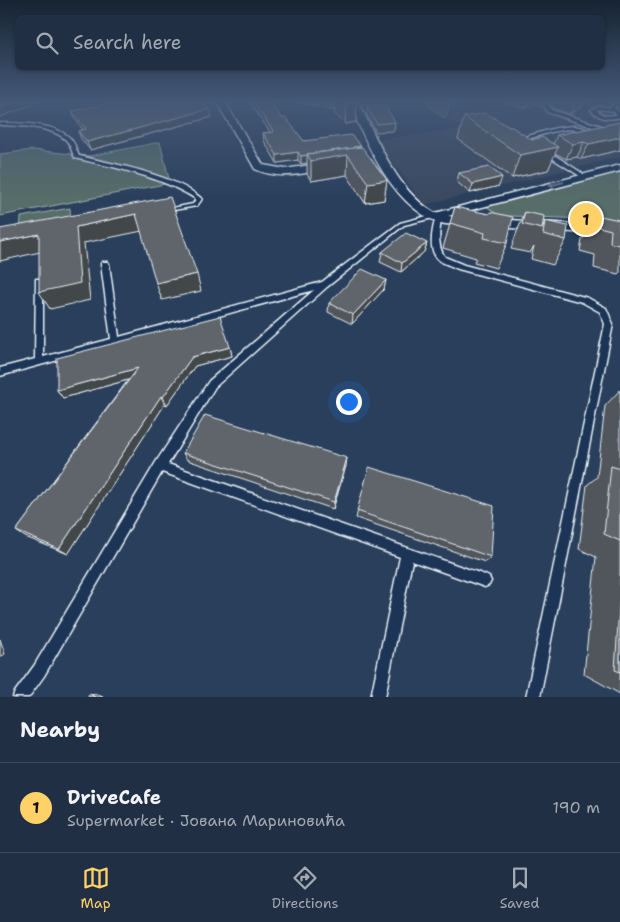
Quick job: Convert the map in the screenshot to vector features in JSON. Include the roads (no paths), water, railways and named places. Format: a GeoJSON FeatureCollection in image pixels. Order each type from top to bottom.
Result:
{"type":"FeatureCollection","features":[{"type":"Feature","properties":{"kind":"street"},"geometry":{"type":"LineString","coordinates":[[240,135],[262,169],[281,172],[345,163]]}},
{"type":"Feature","properties":{"kind":"street"},"geometry":{"type":"LineString","coordinates":[[367,135],[377,158],[419,210],[434,218],[620,231]]}},
{"type":"Feature","properties":{"kind":"street"},"geometry":{"type":"LineString","coordinates":[[434,218],[478,204],[620,168]]}},
{"type":"Feature","properties":{"kind":"street"},"geometry":{"type":"LineString","coordinates":[[478,204],[500,224]]}},
{"type":"Feature","properties":{"kind":"lane"},"geometry":{"type":"LineString","coordinates":[[63,135],[72,143],[77,157],[143,173],[184,189],[200,199],[197,204],[191,206],[153,214]]}},
{"type":"Feature","properties":{"kind":"lane"},"geometry":{"type":"LineString","coordinates":[[541,135],[524,138],[585,176]]}},
{"type":"Feature","properties":{"kind":"lane"},"geometry":{"type":"LineString","coordinates":[[535,145],[543,143]]}},
{"type":"Feature","properties":{"kind":"lane"},"geometry":{"type":"LineString","coordinates":[[20,697],[39,671],[160,466],[212,384],[324,285],[402,224],[434,218],[436,247],[442,259],[460,267],[585,300],[603,310],[609,324],[533,697]]}},
{"type":"Feature","properties":{"kind":"lane"},"geometry":{"type":"LineString","coordinates":[[105,264],[115,340]]}},
{"type":"Feature","properties":{"kind":"lane"},"geometry":{"type":"LineString","coordinates":[[39,281],[39,361]]}},
{"type":"Feature","properties":{"kind":"lane"},"geometry":{"type":"LineString","coordinates":[[0,372],[324,285]]}},
{"type":"Feature","properties":{"kind":"lane"},"geometry":{"type":"LineString","coordinates":[[160,466],[485,581]]}},
{"type":"Feature","properties":{"kind":"lane"},"geometry":{"type":"LineString","coordinates":[[378,697],[407,554]]}},
{"type":"Feature","properties":{"kind":"place","name":"DriveCafe"},"geometry":{"type":"Point","coordinates":[586,219]}}]}
